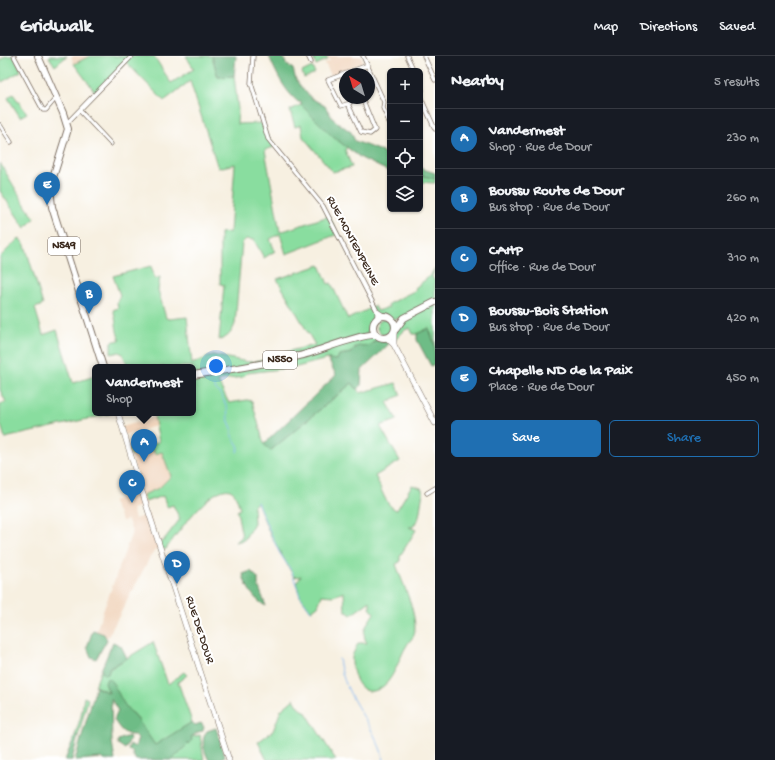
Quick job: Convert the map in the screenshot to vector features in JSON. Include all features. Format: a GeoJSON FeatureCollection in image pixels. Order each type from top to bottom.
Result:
{"type":"FeatureCollection","features":[{"type":"Feature","properties":{"kind":"main road","name":"N549"},"geometry":{"type":"LineString","coordinates":[[38,56],[56,98],[68,132],[50,188],[50,200],[102,364]]}},
{"type":"Feature","properties":{"kind":"main road"},"geometry":{"type":"LineString","coordinates":[[387,338],[395,332],[398,324],[404,318],[435,302]]}},
{"type":"Feature","properties":{"kind":"main road"},"geometry":{"type":"LineString","coordinates":[[404,318],[393,319],[380,317],[373,326],[376,335],[387,338],[394,345],[435,423]]}},
{"type":"Feature","properties":{"kind":"main road"},"geometry":{"type":"LineString","coordinates":[[393,319],[396,324],[394,345]]}},
{"type":"Feature","properties":{"kind":"main road","name":"N550"},"geometry":{"type":"LineString","coordinates":[[365,335],[373,326]]}},
{"type":"Feature","properties":{"kind":"main road","name":"N550"},"geometry":{"type":"LineString","coordinates":[[196,375],[270,363],[319,351],[365,335],[376,335]]}},
{"type":"Feature","properties":{"kind":"main road","name":"RUE DE DOUR"},"geometry":{"type":"LineString","coordinates":[[119,416],[229,760]]}},
{"type":"Feature","properties":{"kind":"street"},"geometry":{"type":"LineString","coordinates":[[14,56],[43,110],[46,110],[56,98]]}},
{"type":"Feature","properties":{"kind":"street"},"geometry":{"type":"LineString","coordinates":[[66,124],[132,56]]}},
{"type":"Feature","properties":{"kind":"street","name":"RUE MONTENPEINE"},"geometry":{"type":"LineString","coordinates":[[253,56],[251,82],[268,139],[324,206],[380,317]]}},
{"type":"Feature","properties":{"kind":"street"},"geometry":{"type":"LineString","coordinates":[[306,56],[311,62]]}},
{"type":"Feature","properties":{"kind":"street"},"geometry":{"type":"LineString","coordinates":[[364,56],[384,102],[383,108],[387,117]]}},
{"type":"Feature","properties":{"kind":"street"},"geometry":{"type":"LineString","coordinates":[[407,56],[413,68]]}},
{"type":"Feature","properties":{"kind":"street"},"geometry":{"type":"LineString","coordinates":[[424,56],[435,80]]}},
{"type":"Feature","properties":{"kind":"street"},"geometry":{"type":"LineString","coordinates":[[362,68],[368,65]]}},
{"type":"Feature","properties":{"kind":"street"},"geometry":{"type":"LineString","coordinates":[[339,75],[328,80],[339,104],[344,106],[348,104],[362,132],[370,134],[375,130],[364,104]]}},
{"type":"Feature","properties":{"kind":"street"},"geometry":{"type":"LineString","coordinates":[[423,103],[435,129]]}},
{"type":"Feature","properties":{"kind":"street"},"geometry":{"type":"LineString","coordinates":[[80,111],[111,144]]}},
{"type":"Feature","properties":{"kind":"street"},"geometry":{"type":"LineString","coordinates":[[0,125],[10,142]]}},
{"type":"Feature","properties":{"kind":"street"},"geometry":{"type":"LineString","coordinates":[[427,493],[435,488]]}},
{"type":"Feature","properties":{"kind":"shaded area"},"geometry":{"type":"Polygon","coordinates":[[[71,56],[90,56],[74,64],[71,56]]]}},
{"type":"Feature","properties":{"kind":"shaded area"},"geometry":{"type":"Polygon","coordinates":[[[328,56],[361,56],[363,62],[349,68],[339,68],[339,72],[331,76],[325,63],[330,61],[328,56]]]}},
{"type":"Feature","properties":{"kind":"shaded area"},"geometry":{"type":"Polygon","coordinates":[[[154,417],[156,426],[124,435],[122,427],[154,417]]]}},
{"type":"Feature","properties":{"kind":"shaded area"},"geometry":{"type":"Polygon","coordinates":[[[154,450],[162,452],[171,476],[159,488],[143,495],[146,504],[132,509],[135,519],[149,514],[160,548],[155,550],[149,559],[108,637],[96,631],[132,532],[128,520],[122,521],[112,501],[142,491],[131,455],[154,450]]]}},
{"type":"Feature","properties":{"kind":"green space"},"geometry":{"type":"Polygon","coordinates":[[[6,56],[14,56],[21,71],[2,82],[0,78],[0,60],[6,56]]]}},
{"type":"Feature","properties":{"kind":"green space"},"geometry":{"type":"Polygon","coordinates":[[[67,56],[55,66],[49,57],[67,56]]]}},
{"type":"Feature","properties":{"kind":"green space"},"geometry":{"type":"Polygon","coordinates":[[[90,56],[154,56],[171,83],[194,69],[186,56],[212,56],[218,77],[234,76],[238,109],[237,124],[262,123],[265,132],[274,147],[265,150],[280,232],[329,216],[338,234],[286,254],[280,234],[270,239],[275,251],[264,258],[254,240],[246,239],[242,243],[235,324],[231,332],[225,338],[219,340],[224,285],[220,284],[220,233],[230,232],[235,164],[218,168],[190,81],[164,101],[126,62],[96,93],[74,64],[90,56]]]}},
{"type":"Feature","properties":{"kind":"green space"},"geometry":{"type":"Polygon","coordinates":[[[212,56],[236,56],[234,76],[218,77],[212,56]]]}},
{"type":"Feature","properties":{"kind":"green space"},"geometry":{"type":"Polygon","coordinates":[[[269,56],[283,56],[286,64],[293,69],[296,80],[302,88],[311,98],[325,106],[333,119],[351,132],[355,141],[383,152],[387,155],[387,171],[361,158],[333,137],[301,105],[301,102],[298,102],[293,97],[278,75],[269,56]]]}},
{"type":"Feature","properties":{"kind":"green space"},"geometry":{"type":"Polygon","coordinates":[[[318,56],[326,56],[328,59],[316,65],[313,58],[318,56]]]}},
{"type":"Feature","properties":{"kind":"green space"},"geometry":{"type":"Polygon","coordinates":[[[312,67],[315,73],[304,78],[302,72],[312,67]]]}},
{"type":"Feature","properties":{"kind":"green space"},"geometry":{"type":"Polygon","coordinates":[[[13,94],[27,113],[20,117],[8,98],[13,94]]]}},
{"type":"Feature","properties":{"kind":"green space"},"geometry":{"type":"Polygon","coordinates":[[[301,105],[323,127],[347,147],[345,150],[352,167],[333,172],[303,137],[301,125],[295,127],[290,110],[301,105]]]}},
{"type":"Feature","properties":{"kind":"green space"},"geometry":{"type":"Polygon","coordinates":[[[0,163],[27,208],[35,218],[25,228],[0,191],[0,163]]]}},
{"type":"Feature","properties":{"kind":"green space"},"geometry":{"type":"Polygon","coordinates":[[[423,169],[435,173],[435,179],[423,176],[423,169]]]}},
{"type":"Feature","properties":{"kind":"green space"},"geometry":{"type":"Polygon","coordinates":[[[423,176],[435,179],[435,183],[423,182],[423,176]]]}},
{"type":"Feature","properties":{"kind":"green space"},"geometry":{"type":"Polygon","coordinates":[[[19,238],[25,245],[43,305],[35,308],[43,335],[57,330],[73,383],[92,377],[92,416],[100,416],[5,438],[0,422],[0,404],[6,402],[0,390],[0,257],[19,238]]]}},
{"type":"Feature","properties":{"kind":"green space"},"geometry":{"type":"Polygon","coordinates":[[[320,265],[328,284],[331,283],[348,319],[375,306],[377,311],[389,307],[388,304],[416,290],[415,288],[430,276],[435,268],[432,277],[435,281],[435,346],[429,328],[417,334],[413,334],[410,328],[405,330],[393,342],[393,337],[403,318],[393,319],[383,315],[377,318],[366,334],[387,338],[390,341],[388,343],[374,341],[369,346],[355,347],[351,353],[339,355],[337,360],[327,359],[297,367],[247,373],[243,377],[220,380],[218,382],[229,403],[247,400],[252,401],[264,444],[270,451],[352,383],[360,393],[396,383],[401,395],[387,402],[397,420],[380,426],[400,461],[375,476],[386,501],[397,510],[412,485],[421,488],[423,492],[419,517],[413,527],[409,527],[416,530],[400,556],[400,562],[396,564],[409,599],[415,627],[414,635],[404,651],[392,676],[383,687],[377,690],[365,690],[360,686],[354,675],[352,663],[352,655],[358,643],[367,643],[364,635],[367,624],[374,613],[370,608],[370,601],[351,615],[345,610],[344,592],[333,596],[322,595],[318,606],[311,611],[300,596],[296,583],[301,576],[294,577],[270,534],[257,502],[253,507],[254,523],[244,540],[235,542],[242,537],[237,511],[240,509],[234,493],[230,490],[222,490],[204,503],[185,523],[166,549],[160,550],[158,543],[163,541],[180,519],[173,505],[167,507],[163,496],[145,502],[143,495],[159,488],[171,476],[162,452],[155,454],[153,450],[131,455],[128,448],[159,442],[154,416],[196,416],[196,364],[192,364],[213,355],[248,362],[260,361],[281,353],[315,345],[277,279],[320,265]]]}},
{"type":"Feature","properties":{"kind":"green space"},"geometry":{"type":"Polygon","coordinates":[[[151,266],[155,279],[160,277],[158,290],[166,318],[187,317],[192,364],[127,364],[123,354],[119,352],[111,354],[111,342],[120,340],[113,310],[118,308],[117,302],[120,295],[113,276],[151,266]]]}},
{"type":"Feature","properties":{"kind":"green space"},"geometry":{"type":"Polygon","coordinates":[[[382,319],[388,319],[393,324],[391,333],[388,335],[382,335],[377,330],[377,324],[382,319]]]}},
{"type":"Feature","properties":{"kind":"green space"},"geometry":{"type":"Polygon","coordinates":[[[429,328],[435,346],[435,364],[431,366],[417,340],[417,334],[429,328]]]}},
{"type":"Feature","properties":{"kind":"green space"},"geometry":{"type":"Polygon","coordinates":[[[376,340],[384,341],[389,344],[362,370],[361,385],[358,390],[352,383],[270,451],[264,444],[336,375],[328,359],[337,360],[339,355],[351,353],[358,346],[369,346],[376,340]]]}},
{"type":"Feature","properties":{"kind":"green space"},"geometry":{"type":"Polygon","coordinates":[[[251,571],[258,578],[258,585],[266,606],[254,597],[244,579],[243,574],[251,571]]]}},
{"type":"Feature","properties":{"kind":"green space"},"geometry":{"type":"Polygon","coordinates":[[[93,630],[104,634],[107,640],[96,659],[91,657],[87,647],[93,630]]]}},
{"type":"Feature","properties":{"kind":"green space"},"geometry":{"type":"Polygon","coordinates":[[[113,642],[121,646],[127,658],[110,668],[108,674],[105,675],[101,670],[113,642]]]}},
{"type":"Feature","properties":{"kind":"green space"},"geometry":{"type":"Polygon","coordinates":[[[153,642],[168,684],[184,672],[187,675],[178,682],[192,722],[155,746],[134,714],[121,700],[117,690],[106,686],[110,693],[95,686],[101,670],[103,673],[153,642]]]}},
{"type":"Feature","properties":{"kind":"green space"},"geometry":{"type":"Polygon","coordinates":[[[107,678],[113,684],[125,706],[134,714],[155,745],[192,722],[195,725],[201,723],[204,727],[203,731],[198,732],[191,737],[192,740],[172,760],[136,760],[132,754],[133,752],[128,750],[130,744],[135,747],[138,738],[135,735],[125,733],[118,726],[114,720],[118,711],[111,699],[112,742],[115,760],[104,760],[102,758],[75,760],[96,687],[109,693],[105,683],[107,678]]]}},
{"type":"Feature","properties":{"kind":"green space"},"geometry":{"type":"Polygon","coordinates":[[[84,697],[88,699],[78,736],[75,735],[81,716],[84,697]]]}},
{"type":"Feature","properties":{"kind":"green space"},"geometry":{"type":"Polygon","coordinates":[[[294,699],[300,709],[305,711],[336,760],[267,760],[258,742],[273,731],[281,710],[294,699]]]}},
{"type":"Feature","properties":{"kind":"green space"},"geometry":{"type":"Polygon","coordinates":[[[216,728],[225,756],[220,760],[209,760],[204,749],[203,742],[207,731],[216,728]]]}},
{"type":"Feature","properties":{"kind":"green space"},"geometry":{"type":"Polygon","coordinates":[[[75,735],[78,736],[72,760],[65,760],[75,735]]]}},
{"type":"Feature","properties":{"kind":"green space"},"geometry":{"type":"Polygon","coordinates":[[[200,735],[204,760],[172,760],[192,740],[191,737],[200,735]]]}},
{"type":"Feature","properties":{"kind":"green space"},"geometry":{"type":"Polygon","coordinates":[[[129,736],[130,739],[125,749],[118,744],[118,740],[129,736]]]}},
{"type":"Feature","properties":{"kind":"waterway"},"geometry":{"type":"LineString","coordinates":[[213,386],[221,395],[227,407],[228,419],[232,428],[232,436],[239,447],[237,452]]}},
{"type":"Feature","properties":{"kind":"waterway"},"geometry":{"type":"LineString","coordinates":[[257,502],[279,552],[292,572],[300,596],[311,611]]}},
{"type":"Feature","properties":{"kind":"waterway"},"geometry":{"type":"LineString","coordinates":[[339,659],[342,674],[347,687],[374,734],[384,760]]}},
{"type":"Feature","properties":{"kind":"place","name":"Chapelle ND de la Paix"},"geometry":{"type":"Point","coordinates":[47,205]}},
{"type":"Feature","properties":{"kind":"place","name":"Boussu Route de Dour"},"geometry":{"type":"Point","coordinates":[89,314]}},
{"type":"Feature","properties":{"kind":"place","name":"Vandermest"},"geometry":{"type":"Point","coordinates":[144,462]}},
{"type":"Feature","properties":{"kind":"place","name":"CAHP"},"geometry":{"type":"Point","coordinates":[132,503]}},
{"type":"Feature","properties":{"kind":"place","name":"Boussu-Bois Station"},"geometry":{"type":"Point","coordinates":[177,584]}}]}
